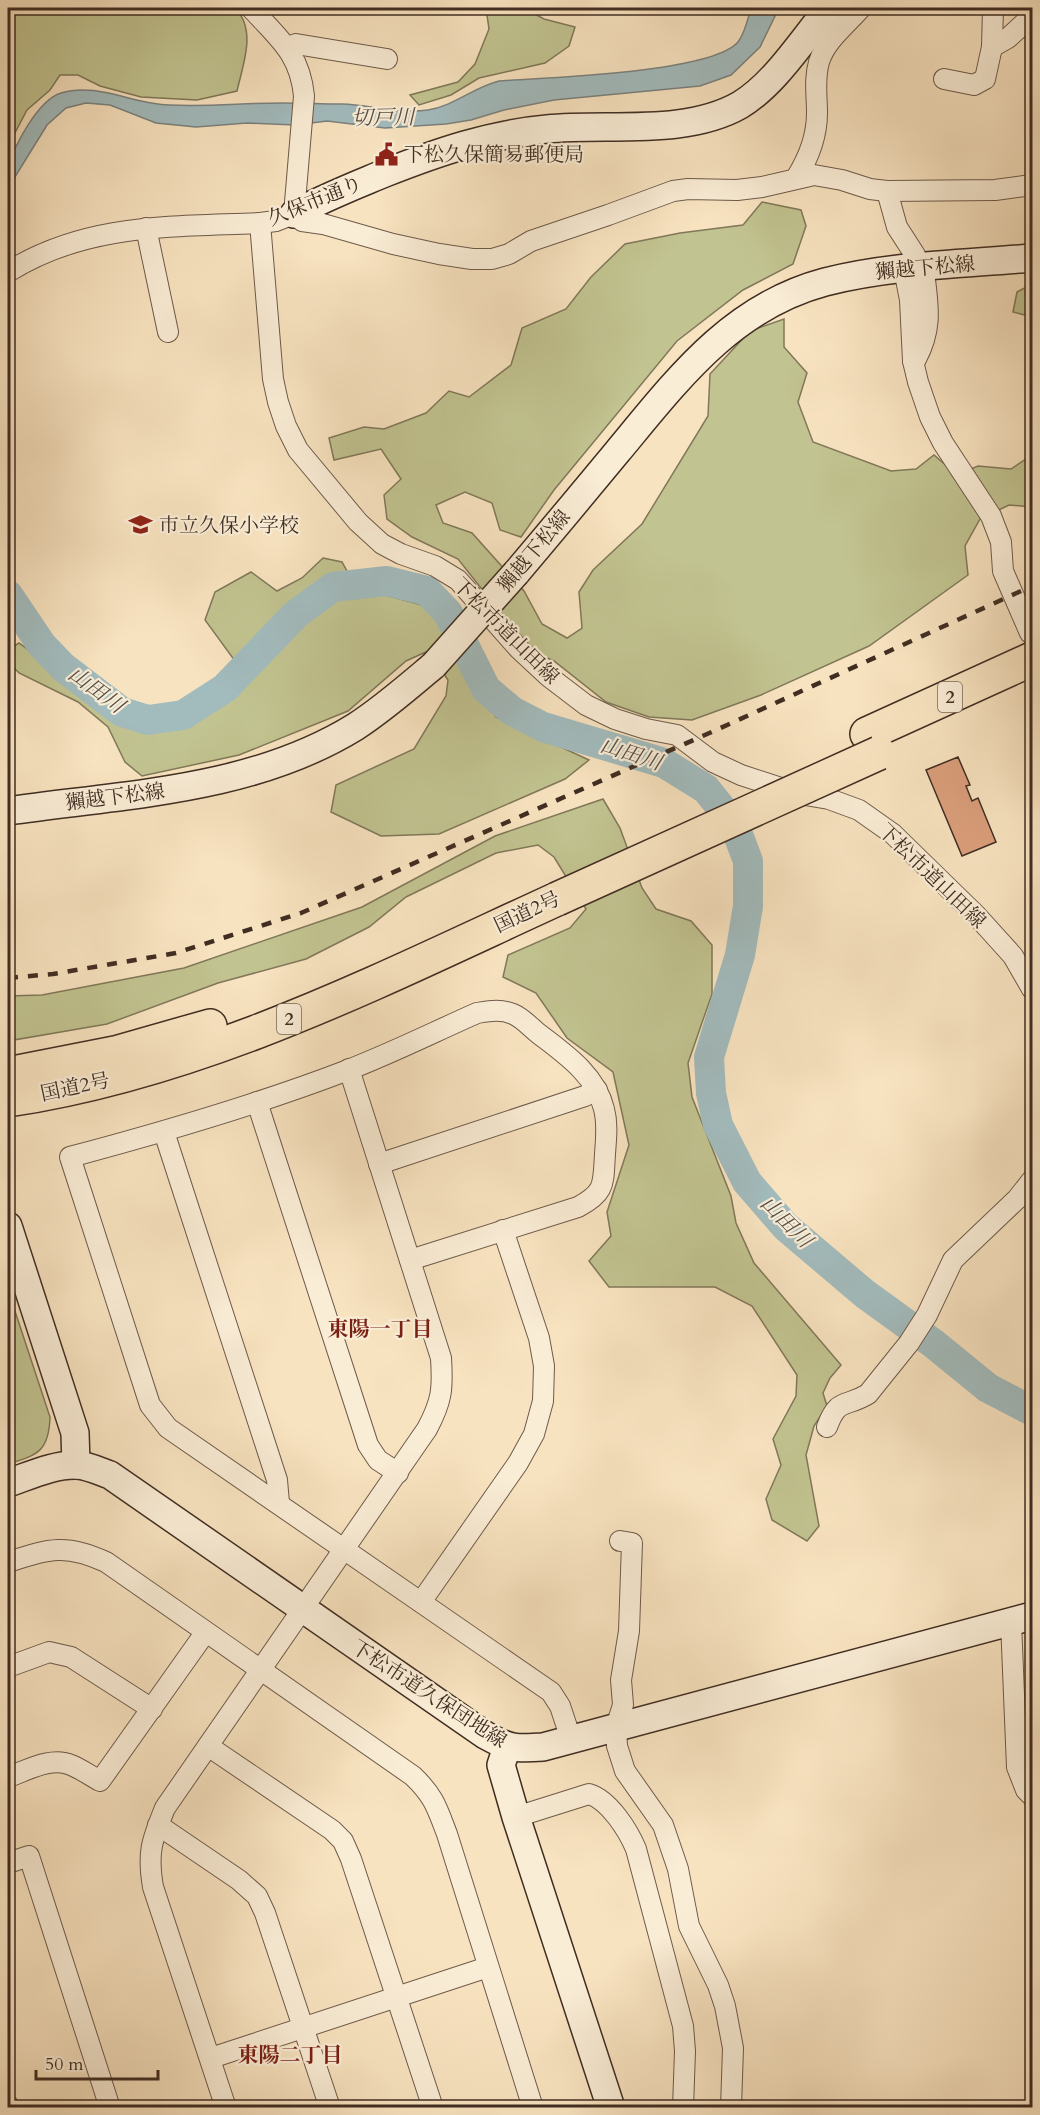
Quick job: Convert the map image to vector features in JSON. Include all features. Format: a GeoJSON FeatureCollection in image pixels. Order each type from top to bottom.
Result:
{"type":"FeatureCollection","features":[{"type":"Feature","properties":{"kind":"highway","name":"国道2号"},"geometry":{"type":"LineString","coordinates":[[873,744],[1031,646]]}},
{"type":"Feature","properties":{"kind":"highway","name":"国道2号"},"geometry":{"type":"LineString","coordinates":[[8,1074],[115,1053],[213,1025],[552,890],[873,744],[1032,683]]}},
{"type":"Feature","properties":{"kind":"highway","name":"国道2号"},"geometry":{"type":"LineString","coordinates":[[8,1100],[121,1078],[224,1045],[334,1002],[552,890]]}},
{"type":"Feature","properties":{"kind":"street","name":"久保市通り"},"geometry":{"type":"LineString","coordinates":[[8,272],[37,254],[86,238],[146,228],[260,223],[294,214],[325,197],[437,152],[496,136],[548,129],[688,122],[721,114],[741,104],[768,84],[829,8]]}},
{"type":"Feature","properties":{"kind":"street"},"geometry":{"type":"LineString","coordinates":[[796,178],[806,161],[815,131],[817,116],[815,78],[819,60],[832,40],[861,8]]}},
{"type":"Feature","properties":{"kind":"street"},"geometry":{"type":"LineString","coordinates":[[944,79],[974,85],[984,79],[992,46],[993,8]]}},
{"type":"Feature","properties":{"kind":"street"},"geometry":{"type":"LineString","coordinates":[[261,12],[296,60],[302,80],[304,96],[294,214],[302,220],[393,244],[438,254],[472,259],[492,259],[509,254],[531,241],[673,191],[737,190],[762,187],[813,175],[887,191],[995,190],[1032,185]]}},
{"type":"Feature","properties":{"kind":"street"},"geometry":{"type":"LineString","coordinates":[[992,46],[1008,38],[1032,16]]}},
{"type":"Feature","properties":{"kind":"street"},"geometry":{"type":"LineString","coordinates":[[287,48],[296,44],[387,59]]}},
{"type":"Feature","properties":{"kind":"street"},"geometry":{"type":"LineString","coordinates":[[887,191],[897,227],[914,268],[909,300],[913,361],[918,382],[930,417],[944,443],[991,516],[1001,542],[1003,570],[1031,646]]}},
{"type":"Feature","properties":{"kind":"street","name":"下松市道山田線"},"geometry":{"type":"LineString","coordinates":[[260,223],[273,379],[278,402],[286,426],[298,450],[358,522],[382,544],[401,554],[435,566],[458,580],[519,649],[548,676],[586,705],[615,719],[646,729],[677,735],[713,762],[741,775],[799,794],[829,799],[859,810],[894,834],[976,915],[1013,956],[1032,989]]}},
{"type":"Feature","properties":{"kind":"street"},"geometry":{"type":"LineString","coordinates":[[146,228],[168,332]]}},
{"type":"Feature","properties":{"kind":"street","name":"獺越下松線"},"geometry":{"type":"LineString","coordinates":[[8,811],[193,787],[258,770],[311,749],[355,727],[434,665],[516,573],[663,396],[706,349],[744,319],[787,295],[824,282],[862,274],[914,268],[1032,258]]}},
{"type":"Feature","properties":{"kind":"street"},"geometry":{"type":"LineString","coordinates":[[410,1260],[578,1207],[594,1198],[603,1183],[607,1128],[604,1108],[597,1090],[573,1060],[515,1015],[497,1010],[477,1013],[349,1069],[257,1102],[164,1132],[70,1156],[150,1405],[168,1428],[279,1503],[343,1551],[551,1692],[560,1706],[571,1739]]}},
{"type":"Feature","properties":{"kind":"street"},"geometry":{"type":"LineString","coordinates":[[226,2108],[153,1887],[149,1864],[151,1842],[165,1808],[427,1429],[436,1411],[443,1387],[441,1358],[349,1069]]}},
{"type":"Feature","properties":{"kind":"street"},"geometry":{"type":"LineString","coordinates":[[379,1164],[585,1096],[597,1090]]}},
{"type":"Feature","properties":{"kind":"street"},"geometry":{"type":"LineString","coordinates":[[257,1102],[368,1445],[378,1460],[398,1473]]}},
{"type":"Feature","properties":{"kind":"street"},"geometry":{"type":"LineString","coordinates":[[164,1132],[277,1480],[279,1503]]}},
{"type":"Feature","properties":{"kind":"street"},"geometry":{"type":"LineString","coordinates":[[826,1427],[832,1413],[841,1405],[868,1394],[909,1343],[953,1260],[1017,1198],[1032,1180]]}},
{"type":"Feature","properties":{"kind":"street"},"geometry":{"type":"LineString","coordinates":[[8,1226],[75,1433],[76,1465]]}},
{"type":"Feature","properties":{"kind":"street"},"geometry":{"type":"LineString","coordinates":[[421,1602],[518,1463],[534,1434],[543,1401],[544,1366],[539,1338],[503,1230]]}},
{"type":"Feature","properties":{"kind":"street","name":"下松市道久保団地線"},"geometry":{"type":"LineString","coordinates":[[8,1483],[51,1468],[76,1465],[110,1475],[485,1735],[507,1747],[522,1749],[543,1747],[1022,1619]]}},
{"type":"Feature","properties":{"kind":"street"},"geometry":{"type":"LineString","coordinates":[[620,1541],[632,1543],[629,1631],[621,1680],[624,1705],[616,1727],[617,1746],[625,1771],[663,1825],[678,1869],[690,1926],[718,1985],[725,2006],[733,2048],[731,2108]]}},
{"type":"Feature","properties":{"kind":"street"},"geometry":{"type":"LineString","coordinates":[[8,1562],[44,1551],[65,1549],[86,1553],[106,1562],[205,1633],[262,1669],[413,1776],[427,1789],[447,1834],[533,2108]]}},
{"type":"Feature","properties":{"kind":"street"},"geometry":{"type":"LineString","coordinates":[[1022,1619],[1017,1767],[1026,1790],[1032,1796]]}},
{"type":"Feature","properties":{"kind":"street"},"geometry":{"type":"LineString","coordinates":[[8,1777],[57,1762],[69,1764],[100,1781],[205,1633]]}},
{"type":"Feature","properties":{"kind":"street"},"geometry":{"type":"LineString","coordinates":[[8,1667],[49,1652],[71,1657],[152,1709]]}},
{"type":"Feature","properties":{"kind":"street"},"geometry":{"type":"LineString","coordinates":[[208,1746],[332,1830],[343,1841],[351,1859],[433,2108]]}},
{"type":"Feature","properties":{"kind":"street"},"geometry":{"type":"LineString","coordinates":[[507,1747],[501,1766],[611,2108]]}},
{"type":"Feature","properties":{"kind":"street"},"geometry":{"type":"LineString","coordinates":[[516,1817],[589,1794],[599,1797],[629,1832],[636,1849],[682,2026],[685,2051],[683,2108]]}},
{"type":"Feature","properties":{"kind":"street"},"geometry":{"type":"LineString","coordinates":[[158,1825],[239,1880],[257,1896],[265,1913],[330,2108]]}},
{"type":"Feature","properties":{"kind":"street"},"geometry":{"type":"LineString","coordinates":[[8,1863],[29,1856],[110,2108]]}},
{"type":"Feature","properties":{"kind":"street"},"geometry":{"type":"LineString","coordinates":[[211,2058],[488,1967]]}},
{"type":"Feature","properties":{"kind":"green space"},"geometry":{"type":"Polygon","coordinates":[[[8,8],[235,8],[242,17],[247,37],[245,59],[237,91],[197,100],[141,97],[100,86],[78,75],[60,75],[50,90],[27,110],[8,146],[8,8]]]}},
{"type":"Feature","properties":{"kind":"green space"},"geometry":{"type":"Polygon","coordinates":[[[486,8],[524,8],[544,19],[575,27],[569,46],[545,63],[479,78],[451,95],[419,105],[410,95],[458,82],[475,64],[489,29],[486,8]]]}},
{"type":"Feature","properties":{"kind":"green space"},"geometry":{"type":"Polygon","coordinates":[[[762,202],[801,210],[806,226],[793,264],[743,290],[677,341],[554,490],[521,537],[500,530],[492,503],[465,492],[436,505],[443,523],[472,533],[524,591],[542,624],[567,638],[582,628],[579,592],[593,570],[642,524],[708,416],[710,374],[750,331],[784,319],[784,347],[807,373],[798,402],[813,442],[891,471],[916,469],[934,455],[957,475],[978,466],[1011,469],[1032,455],[1032,507],[1009,505],[980,519],[965,546],[968,575],[869,646],[761,695],[692,720],[649,717],[606,702],[554,661],[531,651],[458,559],[412,537],[387,519],[384,495],[401,479],[381,449],[334,460],[329,438],[364,427],[384,429],[426,413],[449,391],[469,397],[511,365],[522,328],[566,309],[591,277],[625,244],[680,233],[743,225],[762,202]]]}},
{"type":"Feature","properties":{"kind":"green space"},"geometry":{"type":"Polygon","coordinates":[[[1032,284],[1032,317],[1013,312],[1017,292],[1032,284]]]}},
{"type":"Feature","properties":{"kind":"green space"},"geometry":{"type":"Polygon","coordinates":[[[323,558],[342,562],[363,589],[426,606],[447,628],[474,686],[496,717],[589,760],[565,779],[439,834],[381,836],[331,812],[336,785],[414,749],[446,696],[448,680],[428,651],[406,661],[348,711],[239,755],[142,776],[125,762],[108,727],[78,702],[19,673],[8,662],[8,650],[19,643],[117,716],[152,725],[193,713],[246,676],[205,620],[215,592],[251,572],[277,591],[302,578],[323,558]]]}},
{"type":"Feature","properties":{"kind":"green space"},"geometry":{"type":"Polygon","coordinates":[[[603,799],[620,828],[642,888],[656,909],[691,921],[712,945],[712,994],[688,1063],[692,1097],[731,1196],[736,1223],[754,1263],[841,1365],[830,1378],[823,1393],[827,1406],[814,1426],[806,1455],[819,1526],[807,1541],[772,1520],[766,1499],[781,1465],[773,1439],[796,1396],[797,1375],[752,1306],[715,1287],[609,1287],[589,1261],[611,1236],[607,1212],[629,1145],[613,1072],[567,1038],[536,993],[503,977],[508,955],[570,928],[586,909],[554,857],[538,845],[496,853],[406,897],[369,927],[306,959],[218,983],[107,1024],[8,1041],[8,996],[42,995],[184,968],[362,907],[495,836],[603,799]]]}},
{"type":"Feature","properties":{"kind":"green space"},"geometry":{"type":"Polygon","coordinates":[[[8,1290],[50,1417],[47,1437],[40,1450],[27,1458],[8,1464],[8,1290]]]}},
{"type":"Feature","properties":{"kind":"water","name":"切戸川"},"geometry":{"type":"Polygon","coordinates":[[[751,8],[779,8],[760,47],[731,75],[700,86],[554,100],[446,124],[385,128],[327,121],[295,125],[247,123],[196,127],[156,123],[110,105],[86,103],[66,108],[47,125],[8,192],[8,169],[21,137],[35,114],[52,97],[61,93],[88,90],[169,105],[342,104],[406,111],[428,110],[447,105],[499,81],[587,76],[696,61],[722,52],[738,42],[751,8]]]}},
{"type":"Feature","properties":{"kind":"building"},"geometry":{"type":"Polygon","coordinates":[[[958,757],[970,785],[966,786],[972,801],[978,798],[996,842],[962,856],[926,770],[958,757]]]}},
{"type":"Feature","properties":{"kind":"waterway","name":"山田川"},"geometry":{"type":"LineString","coordinates":[[8,595],[41,644],[63,667],[122,712],[148,720],[183,715],[225,688],[296,614],[333,587],[387,581],[427,591],[448,613],[486,689],[512,711],[543,727],[664,763],[706,789],[734,824],[748,861],[748,906],[740,955],[709,1057],[711,1093],[718,1125],[747,1182],[786,1227],[865,1294],[934,1344],[988,1388],[1032,1411]]}},
{"type":"Feature","properties":{"kind":"railway"},"geometry":{"type":"LineString","coordinates":[[8,978],[53,974],[176,953],[301,913],[714,731],[1032,586]]}},
{"type":"Feature","properties":{"kind":"place","name":"下松久保簡易郵便局"},"geometry":{"type":"Point","coordinates":[386,154]}},
{"type":"Feature","properties":{"kind":"place","name":"市立久保小学校"},"geometry":{"type":"Point","coordinates":[141,525]}},
{"type":"Feature","properties":{"kind":"district","name":"東陽一丁目"},"geometry":{"type":"Point","coordinates":[380,1329]}},
{"type":"Feature","properties":{"kind":"district","name":"東陽二丁目"},"geometry":{"type":"Point","coordinates":[290,2055]}}]}
